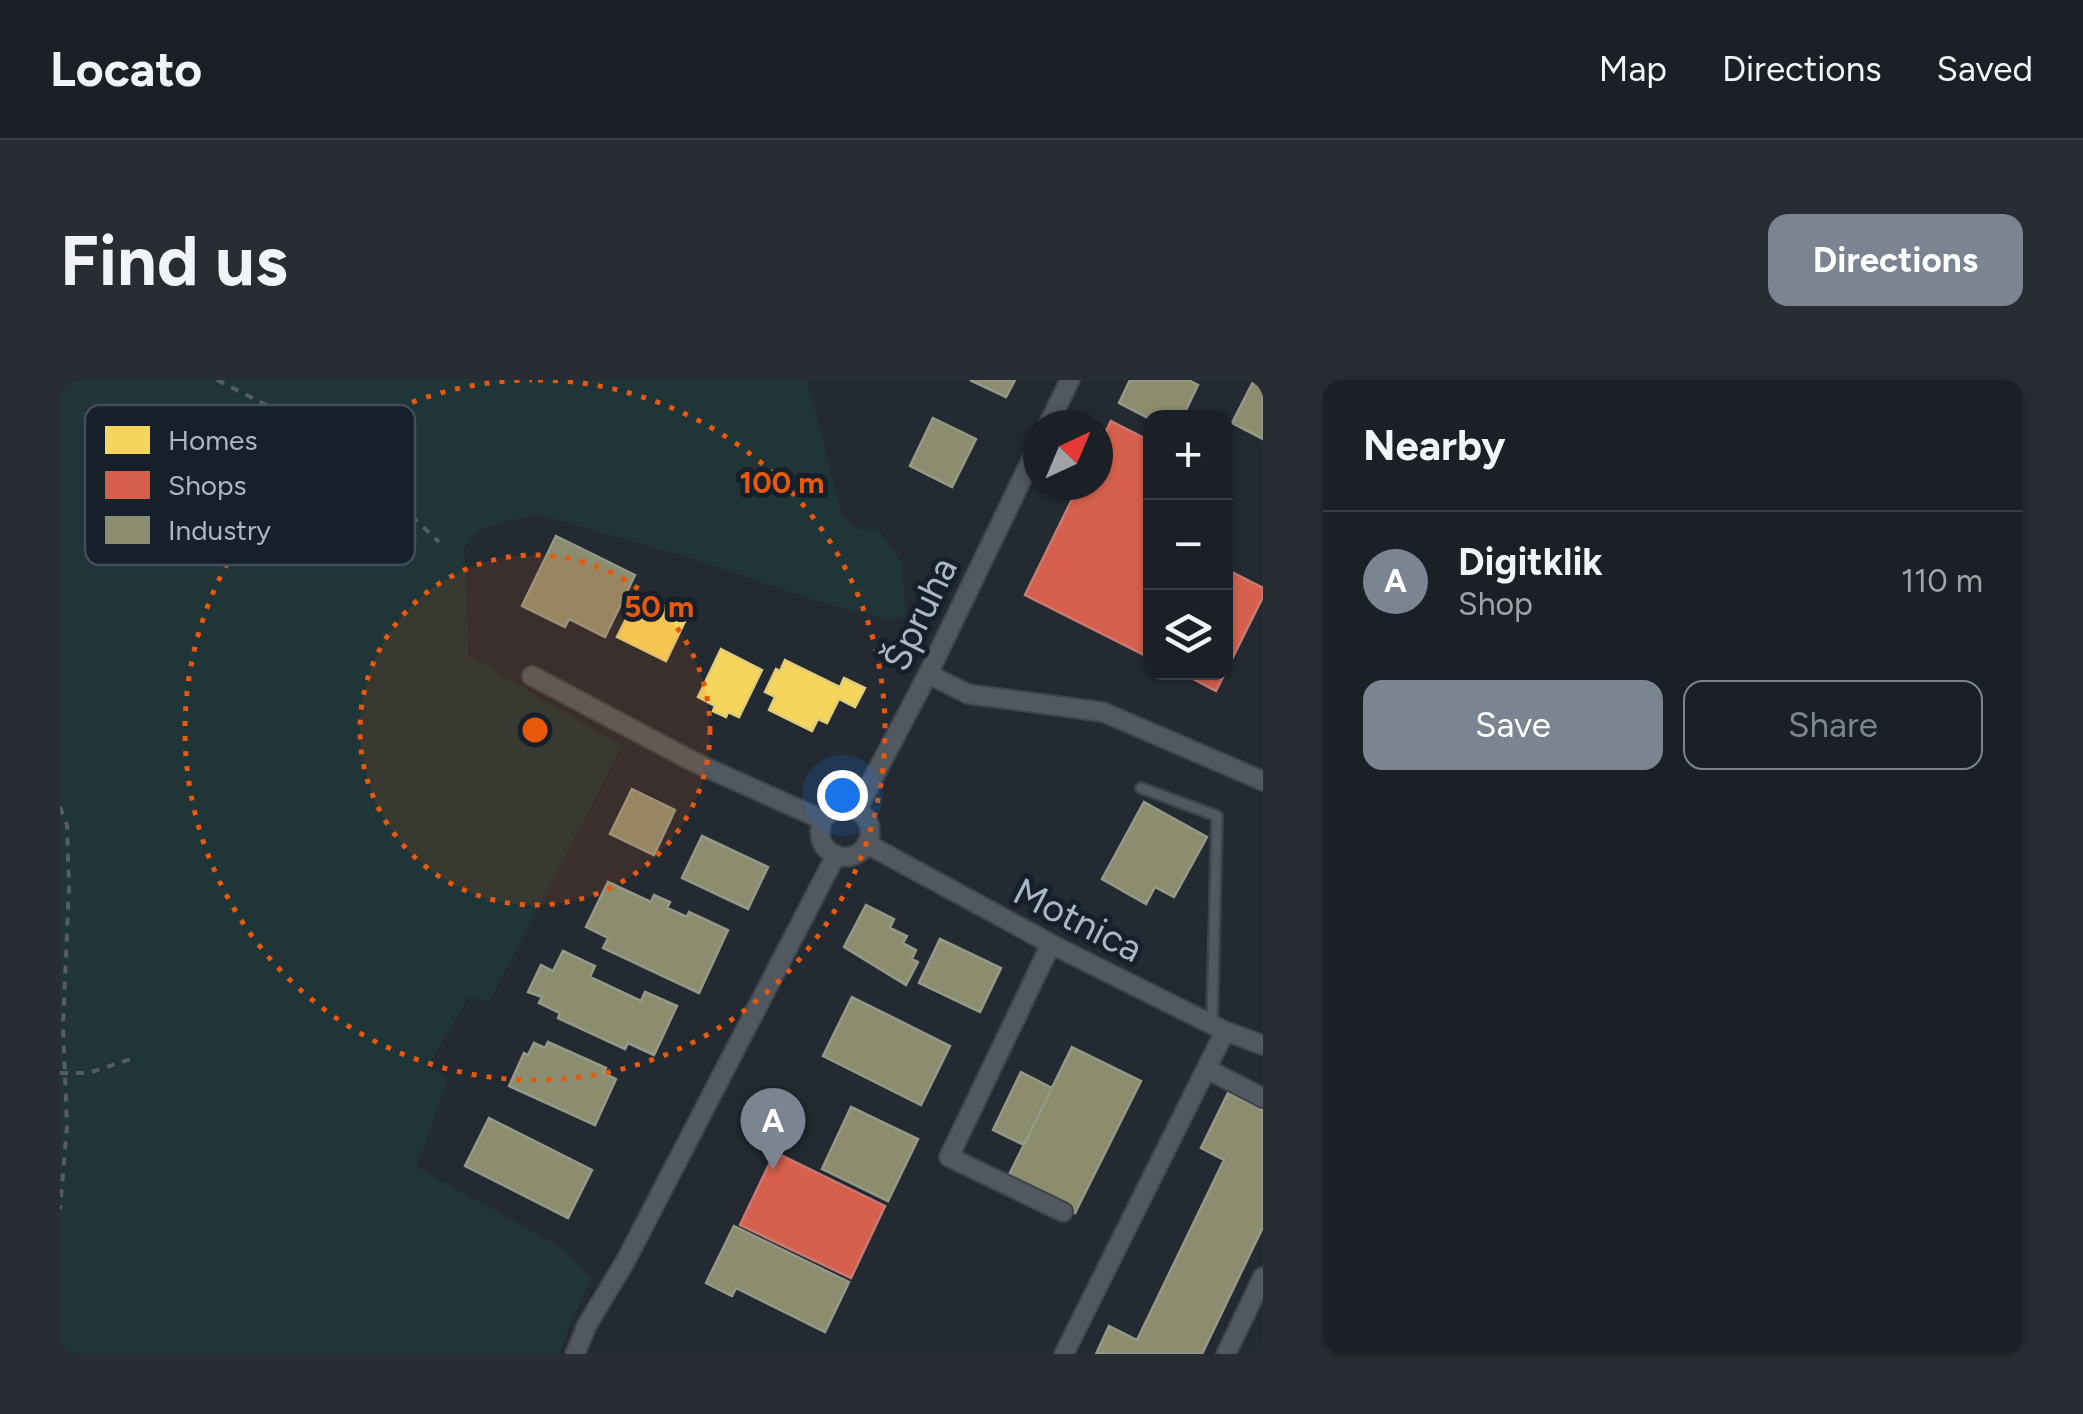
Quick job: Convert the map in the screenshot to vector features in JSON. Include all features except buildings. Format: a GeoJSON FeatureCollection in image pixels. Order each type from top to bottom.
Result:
{"type":"FeatureCollection","features":[{"type":"Feature","properties":{"kind":"street"},"geometry":{"type":"LineString","coordinates":[[1055,410],[1070,380]]}},
{"type":"Feature","properties":{"kind":"street","name":"Špruha"},"geometry":{"type":"LineString","coordinates":[[857,809],[928,674],[1023,477]]}},
{"type":"Feature","properties":{"kind":"street"},"geometry":{"type":"LineString","coordinates":[[928,674],[968,694],[1103,712],[1263,781]]}},
{"type":"Feature","properties":{"kind":"street"},"geometry":{"type":"LineString","coordinates":[[532,676],[694,762],[823,820]]}},
{"type":"Feature","properties":{"kind":"street"},"geometry":{"type":"LineString","coordinates":[[840,807],[857,809],[870,825],[867,844],[856,854],[836,855],[822,840],[823,820],[840,807]]}},
{"type":"Feature","properties":{"kind":"street","name":"Motnica"},"geometry":{"type":"LineString","coordinates":[[867,844],[1051,944],[1218,1027],[1263,1045]]}},
{"type":"Feature","properties":{"kind":"street"},"geometry":{"type":"LineString","coordinates":[[575,1354],[836,855]]}},
{"type":"Feature","properties":{"kind":"street"},"geometry":{"type":"LineString","coordinates":[[1051,944],[949,1156],[1063,1212]]}},
{"type":"Feature","properties":{"kind":"street"},"geometry":{"type":"LineString","coordinates":[[1064,1354],[1207,1069],[1218,1027]]}},
{"type":"Feature","properties":{"kind":"street"},"geometry":{"type":"LineString","coordinates":[[1207,1069],[1263,1098]]}},
{"type":"Feature","properties":{"kind":"street"},"geometry":{"type":"LineString","coordinates":[[1226,1354],[1263,1277]]}},
{"type":"Feature","properties":{"kind":"lane"},"geometry":{"type":"LineString","coordinates":[[1141,788],[1216,816],[1218,1027]]}},
{"type":"Feature","properties":{"kind":"path"},"geometry":{"type":"LineString","coordinates":[[217,380],[266,405]]}},
{"type":"Feature","properties":{"kind":"path"},"geometry":{"type":"LineString","coordinates":[[415,519],[439,542]]}},
{"type":"Feature","properties":{"kind":"path"},"geometry":{"type":"LineString","coordinates":[[60,807],[67,825],[69,887],[62,1074],[68,1126],[60,1210]]}},
{"type":"Feature","properties":{"kind":"path"},"geometry":{"type":"LineString","coordinates":[[62,1074],[88,1073],[131,1060]]}},
{"type":"Feature","properties":{"kind":"green space"},"geometry":{"type":"Polygon","coordinates":[[[60,380],[807,380],[842,514],[854,528],[879,530],[902,563],[906,617],[891,620],[823,603],[681,555],[537,514],[488,526],[464,549],[469,656],[622,746],[490,1001],[468,998],[428,1067],[448,1078],[417,1167],[561,1247],[592,1279],[560,1354],[60,1354],[60,380]]]}},
{"type":"Feature","properties":{"kind":"place","name":"Digitklik"},"geometry":{"type":"Point","coordinates":[773,1170]}}]}
